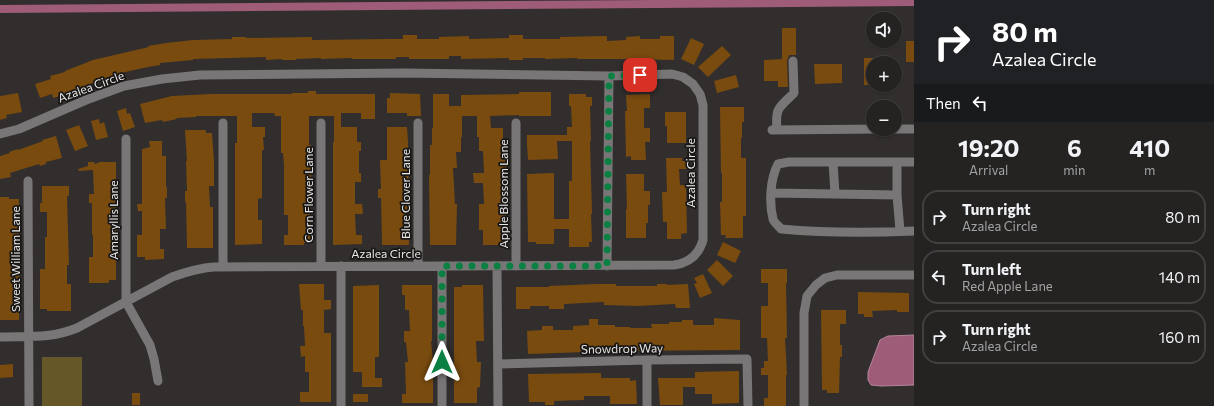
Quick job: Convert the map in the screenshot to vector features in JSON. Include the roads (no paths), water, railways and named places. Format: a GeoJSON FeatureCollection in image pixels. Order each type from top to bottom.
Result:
{"type":"FeatureCollection","features":[{"type":"Feature","properties":{"kind":"street"},"geometry":{"type":"LineString","coordinates":[[793,61],[794,93],[778,110],[774,130],[866,129]]}},
{"type":"Feature","properties":{"kind":"street","name":"Azalea Circle"},"geometry":{"type":"LineString","coordinates":[[0,134],[19,129],[79,103],[124,86],[162,79],[200,75],[404,73],[609,76],[672,74],[688,80],[700,94],[703,105],[703,240],[700,250],[689,261],[679,264],[607,266],[223,266],[200,268],[172,277],[65,333],[46,336],[0,337]]}},
{"type":"Feature","properties":{"kind":"street"},"geometry":{"type":"LineString","coordinates":[[607,266],[609,76]]}},
{"type":"Feature","properties":{"kind":"street"},"geometry":{"type":"LineString","coordinates":[[223,123],[223,266]]}},
{"type":"Feature","properties":{"kind":"street","name":"Corn Flower Lane"},"geometry":{"type":"LineString","coordinates":[[321,123],[321,266]]}},
{"type":"Feature","properties":{"kind":"street","name":"Blue Clover Lane"},"geometry":{"type":"LineString","coordinates":[[418,123],[418,266]]}},
{"type":"Feature","properties":{"kind":"street","name":"Apple Blossom Lane"},"geometry":{"type":"LineString","coordinates":[[516,123],[516,266]]}},
{"type":"Feature","properties":{"kind":"street"},"geometry":{"type":"LineString","coordinates":[[902,129],[914,129]]}},
{"type":"Feature","properties":{"kind":"street","name":"Amaryllis Lane"},"geometry":{"type":"LineString","coordinates":[[126,139],[126,302]]}},
{"type":"Feature","properties":{"kind":"street"},"geometry":{"type":"LineString","coordinates":[[914,162],[789,162],[778,164],[774,172],[771,201],[774,220],[781,229],[811,231],[914,231]]}},
{"type":"Feature","properties":{"kind":"street"},"geometry":{"type":"LineString","coordinates":[[833,162],[835,194]]}},
{"type":"Feature","properties":{"kind":"street"},"geometry":{"type":"LineString","coordinates":[[897,162],[897,195],[900,231]]}},
{"type":"Feature","properties":{"kind":"street","name":"Sweet William Lane"},"geometry":{"type":"LineString","coordinates":[[28,181],[29,406]]}},
{"type":"Feature","properties":{"kind":"street"},"geometry":{"type":"LineString","coordinates":[[772,194],[897,195]]}},
{"type":"Feature","properties":{"kind":"street"},"geometry":{"type":"LineString","coordinates":[[341,266],[341,406]]}},
{"type":"Feature","properties":{"kind":"street"},"geometry":{"type":"LineString","coordinates":[[442,266],[442,406]]}},
{"type":"Feature","properties":{"kind":"street"},"geometry":{"type":"LineString","coordinates":[[498,266],[498,406]]}},
{"type":"Feature","properties":{"kind":"street"},"geometry":{"type":"LineString","coordinates":[[804,406],[804,313],[807,296],[816,284],[825,278],[837,275],[914,274]]}},
{"type":"Feature","properties":{"kind":"street"},"geometry":{"type":"LineString","coordinates":[[126,302],[150,345],[158,381]]}},
{"type":"Feature","properties":{"kind":"street","name":"Snowdrop Way"},"geometry":{"type":"LineString","coordinates":[[498,364],[747,359],[748,406]]}},
{"type":"Feature","properties":{"kind":"street"},"geometry":{"type":"LineString","coordinates":[[647,360],[647,406]]}},
{"type":"Feature","properties":{"kind":"waterway"},"geometry":{"type":"LineString","coordinates":[[0,9],[914,2]]}}]}
